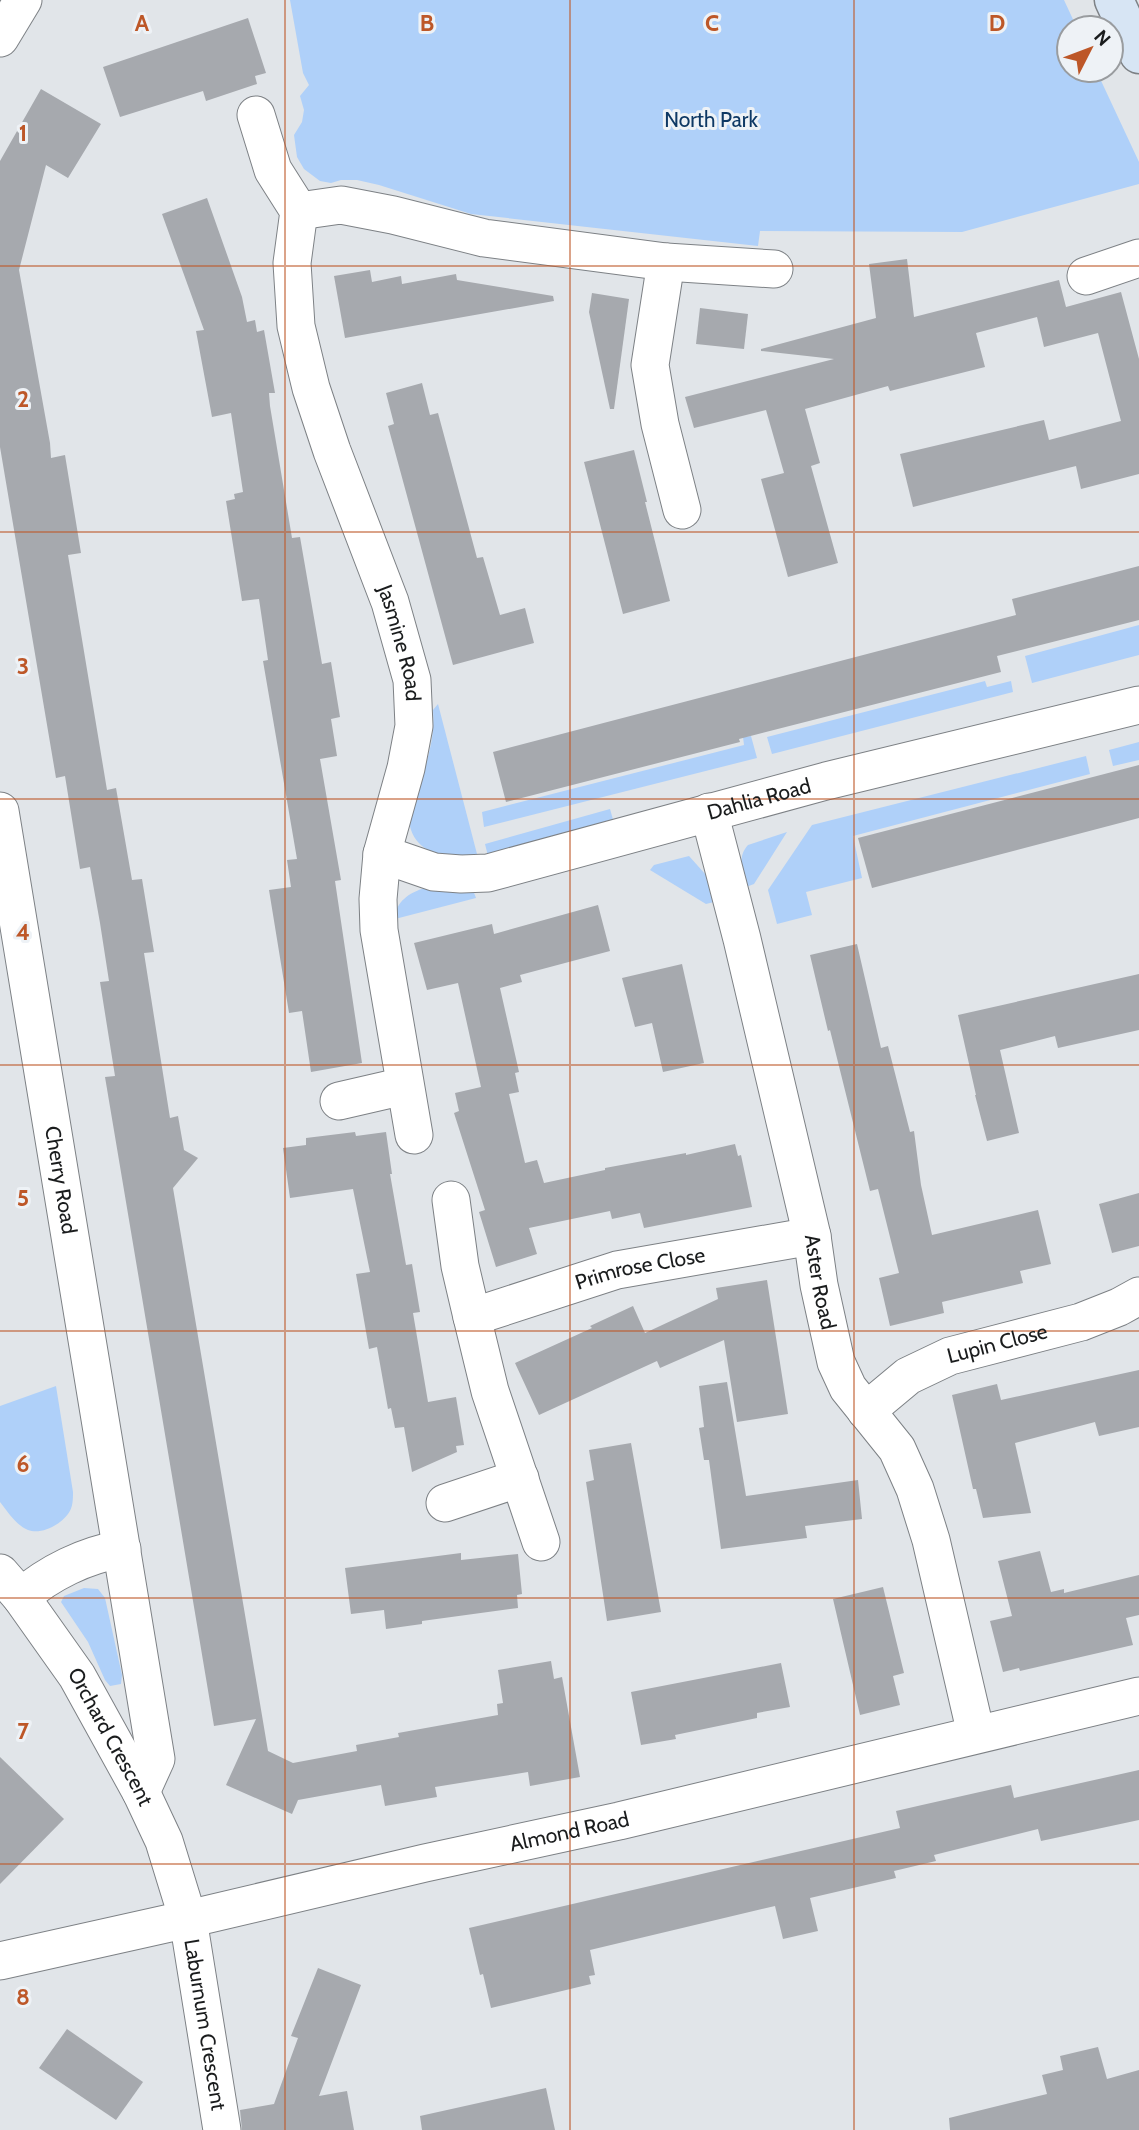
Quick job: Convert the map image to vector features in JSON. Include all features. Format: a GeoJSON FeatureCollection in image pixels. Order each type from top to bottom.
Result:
{"type":"FeatureCollection","features":[{"type":"Feature","properties":{"kind":"street"},"geometry":{"type":"LineString","coordinates":[[0,38],[23,0]]}},
{"type":"Feature","properties":{"kind":"street"},"geometry":{"type":"LineString","coordinates":[[1114,0],[1139,54]]}},
{"type":"Feature","properties":{"kind":"street"},"geometry":{"type":"LineString","coordinates":[[256,116],[273,170],[299,211],[341,205],[484,238],[666,262],[774,269]]}},
{"type":"Feature","properties":{"kind":"street","name":"Jasmine Road"},"geometry":{"type":"LineString","coordinates":[[299,211],[292,263],[296,326],[311,388],[332,451],[390,602],[412,680],[414,726],[406,768],[382,854],[378,899],[379,930],[414,1135]]}},
{"type":"Feature","properties":{"kind":"street"},"geometry":{"type":"LineString","coordinates":[[1086,276],[1139,258]]}},
{"type":"Feature","properties":{"kind":"street"},"geometry":{"type":"LineString","coordinates":[[666,262],[650,365],[660,424],[682,510]]}},
{"type":"Feature","properties":{"kind":"street","name":"Dahlia Road"},"geometry":{"type":"LineString","coordinates":[[382,854],[435,872],[488,873],[826,781],[1139,705]]}},
{"type":"Feature","properties":{"kind":"street","name":"Cherry Road"},"geometry":{"type":"LineString","coordinates":[[0,811],[156,1759],[141,1792]]}},
{"type":"Feature","properties":{"kind":"street","name":"Aster Road"},"geometry":{"type":"LineString","coordinates":[[709,812],[812,1236],[819,1285],[836,1362],[848,1388],[897,1449],[915,1489],[930,1540],[976,1734]]}},
{"type":"Feature","properties":{"kind":"street"},"geometry":{"type":"LineString","coordinates":[[339,1101],[404,1086]]}},
{"type":"Feature","properties":{"kind":"street"},"geometry":{"type":"LineString","coordinates":[[451,1200],[460,1266],[490,1391],[541,1542]]}},
{"type":"Feature","properties":{"kind":"street","name":"Primrose Close"},"geometry":{"type":"LineString","coordinates":[[472,1317],[617,1270],[812,1236]]}},
{"type":"Feature","properties":{"kind":"street","name":"Lupin Close"},"geometry":{"type":"LineString","coordinates":[[866,1411],[908,1376],[950,1356],[1081,1322],[1139,1296]]}},
{"type":"Feature","properties":{"kind":"street"},"geometry":{"type":"LineString","coordinates":[[445,1503],[520,1478]]}},
{"type":"Feature","properties":{"kind":"street"},"geometry":{"type":"LineString","coordinates":[[10,1585],[40,1581],[98,1553],[122,1549]]}},
{"type":"Feature","properties":{"kind":"street","name":"Orchard Crescent"},"geometry":{"type":"LineString","coordinates":[[10,1585],[77,1676],[141,1792],[164,1841],[188,1919]]}},
{"type":"Feature","properties":{"kind":"street","name":"Almond Road"},"geometry":{"type":"LineString","coordinates":[[0,1961],[619,1821],[1139,1696]]}},
{"type":"Feature","properties":{"kind":"street","name":"Laburnum Crescent"},"geometry":{"type":"LineString","coordinates":[[188,1919],[222,2130]]}},
{"type":"Feature","properties":{"kind":"green space","name":"North Park"},"geometry":{"type":"Polygon","coordinates":[[[290,0],[1064,0],[1070,14],[1055,14],[1055,84],[1103,84],[1139,162],[1139,184],[962,232],[760,231],[758,246],[471,214],[357,180],[331,183],[320,181],[304,169],[297,157],[294,135],[302,122],[304,110],[300,96],[309,85],[303,73],[290,0]]]}},
{"type":"Feature","properties":{"kind":"green space"},"geometry":{"type":"Polygon","coordinates":[[[1139,625],[1139,655],[1032,683],[1025,656],[1139,625]]]}},
{"type":"Feature","properties":{"kind":"green space"},"geometry":{"type":"Polygon","coordinates":[[[985,681],[987,687],[1011,681],[1013,692],[772,754],[767,737],[985,681]]]}},
{"type":"Feature","properties":{"kind":"green space"},"geometry":{"type":"Polygon","coordinates":[[[438,704],[477,854],[455,857],[434,853],[417,841],[412,832],[410,813],[430,750],[433,710],[438,704]]]}},
{"type":"Feature","properties":{"kind":"green space"},"geometry":{"type":"Polygon","coordinates":[[[751,736],[757,758],[484,827],[482,812],[744,745],[743,737],[751,736]]]}},
{"type":"Feature","properties":{"kind":"green space"},"geometry":{"type":"Polygon","coordinates":[[[1139,742],[1139,760],[1113,766],[1109,750],[1139,742]]]}},
{"type":"Feature","properties":{"kind":"green space"},"geometry":{"type":"Polygon","coordinates":[[[1086,756],[1090,774],[853,836],[862,878],[806,892],[812,915],[777,924],[768,890],[812,825],[1086,756]]]}},
{"type":"Feature","properties":{"kind":"green space"},"geometry":{"type":"Polygon","coordinates":[[[610,809],[614,823],[488,856],[485,844],[610,809]]]}},
{"type":"Feature","properties":{"kind":"green space"},"geometry":{"type":"Polygon","coordinates":[[[787,832],[754,884],[746,887],[741,860],[748,845],[787,832]]]}},
{"type":"Feature","properties":{"kind":"green space"},"geometry":{"type":"Polygon","coordinates":[[[689,856],[706,875],[714,902],[706,904],[650,870],[654,865],[689,856]]]}},
{"type":"Feature","properties":{"kind":"green space"},"geometry":{"type":"Polygon","coordinates":[[[425,888],[443,891],[473,890],[476,898],[395,919],[404,899],[425,888]]]}},
{"type":"Feature","properties":{"kind":"green space"},"geometry":{"type":"Polygon","coordinates":[[[56,1386],[73,1492],[72,1503],[70,1512],[60,1522],[44,1530],[33,1531],[12,1518],[0,1502],[0,1406],[56,1386]]]}},
{"type":"Feature","properties":{"kind":"green space"},"geometry":{"type":"Polygon","coordinates":[[[84,1588],[98,1589],[105,1598],[122,1675],[121,1684],[110,1686],[105,1680],[88,1642],[61,1602],[64,1596],[84,1588]]]}},
{"type":"Feature","properties":{"kind":"building"},"geometry":{"type":"Polygon","coordinates":[[[248,18],[266,73],[255,76],[257,84],[206,101],[203,91],[120,117],[103,67],[248,18]]]}},
{"type":"Feature","properties":{"kind":"building"},"geometry":{"type":"Polygon","coordinates":[[[41,89],[101,124],[68,178],[46,165],[19,270],[51,458],[65,455],[81,553],[68,555],[107,790],[116,788],[132,880],[142,879],[154,952],[144,953],[170,1118],[178,1116],[184,1150],[198,1158],[173,1188],[268,1751],[293,1763],[357,1751],[356,1745],[399,1737],[398,1733],[498,1715],[497,1704],[503,1703],[498,1670],[551,1661],[554,1679],[562,1677],[580,1777],[530,1786],[528,1772],[435,1787],[437,1797],[385,1806],[381,1785],[298,1800],[292,1814],[226,1785],[256,1719],[214,1726],[105,1077],[115,1076],[100,982],[109,981],[100,923],[90,867],[80,869],[65,776],[56,778],[0,447],[0,161],[41,89]]]}},
{"type":"Feature","properties":{"kind":"building"},"geometry":{"type":"Polygon","coordinates":[[[207,198],[242,297],[247,322],[255,320],[257,332],[264,330],[275,393],[269,393],[270,406],[292,538],[300,537],[322,664],[331,662],[340,717],[331,719],[337,756],[320,759],[341,880],[335,881],[362,1063],[311,1072],[302,1011],[289,1013],[269,890],[291,887],[287,860],[297,859],[263,661],[268,660],[259,599],[242,601],[226,501],[235,499],[234,494],[243,492],[231,413],[212,417],[196,331],[204,330],[162,214],[207,198]]]}},
{"type":"Feature","properties":{"kind":"building"},"geometry":{"type":"Polygon","coordinates":[[[907,259],[914,317],[1059,280],[1066,307],[1121,292],[1139,359],[1139,474],[1081,489],[1076,466],[913,507],[900,454],[1044,420],[1049,440],[1121,421],[1098,333],[1044,347],[1037,317],[976,333],[985,367],[890,391],[888,386],[805,409],[820,463],[811,466],[838,563],[788,577],[761,479],[784,473],[766,410],[694,428],[685,397],[834,359],[761,349],[876,318],[869,264],[907,259]]]}},
{"type":"Feature","properties":{"kind":"building"},"geometry":{"type":"Polygon","coordinates":[[[370,270],[372,282],[401,276],[402,284],[456,274],[457,280],[553,296],[554,301],[345,338],[334,276],[370,270]]]}},
{"type":"Feature","properties":{"kind":"building"},"geometry":{"type":"Polygon","coordinates":[[[592,293],[629,299],[614,409],[610,409],[589,312],[592,293]]]}},
{"type":"Feature","properties":{"kind":"building"},"geometry":{"type":"Polygon","coordinates":[[[700,308],[748,314],[744,349],[696,344],[700,308]]]}},
{"type":"Feature","properties":{"kind":"building"},"geometry":{"type":"Polygon","coordinates":[[[422,383],[430,415],[438,413],[477,558],[483,557],[500,615],[525,608],[534,643],[453,665],[388,426],[394,424],[386,393],[422,383]]]}},
{"type":"Feature","properties":{"kind":"building"},"geometry":{"type":"Polygon","coordinates":[[[634,450],[670,601],[623,614],[584,462],[634,450]]]}},
{"type":"Feature","properties":{"kind":"building"},"geometry":{"type":"Polygon","coordinates":[[[1139,566],[1139,620],[997,656],[1001,672],[506,802],[493,752],[1016,615],[1012,599],[1139,566]]]}},
{"type":"Feature","properties":{"kind":"building"},"geometry":{"type":"Polygon","coordinates":[[[1139,765],[1139,818],[872,888],[858,838],[1139,765]]]}},
{"type":"Feature","properties":{"kind":"building"},"geometry":{"type":"Polygon","coordinates":[[[598,905],[610,951],[520,975],[522,982],[500,988],[519,1072],[515,1073],[519,1092],[509,1094],[525,1163],[537,1160],[544,1183],[605,1168],[735,1144],[738,1156],[741,1155],[752,1207],[644,1228],[640,1213],[612,1219],[610,1211],[529,1228],[537,1254],[496,1267],[479,1212],[485,1210],[454,1113],[459,1111],[455,1093],[481,1087],[458,983],[427,990],[414,943],[492,924],[494,934],[598,905]]]}},
{"type":"Feature","properties":{"kind":"building"},"geometry":{"type":"Polygon","coordinates":[[[857,944],[881,1048],[888,1046],[910,1132],[914,1131],[921,1185],[932,1235],[1038,1210],[1051,1264],[1020,1271],[1023,1283],[942,1302],[944,1313],[890,1326],[879,1278],[899,1273],[878,1189],[870,1191],[810,955],[857,944]]]}},
{"type":"Feature","properties":{"kind":"building"},"geometry":{"type":"Polygon","coordinates":[[[682,964],[704,1063],[663,1072],[652,1023],[635,1027],[622,978],[682,964]]]}},
{"type":"Feature","properties":{"kind":"building"},"geometry":{"type":"Polygon","coordinates":[[[1139,974],[1139,1030],[1058,1048],[1055,1036],[1000,1050],[1019,1133],[987,1141],[958,1015],[1139,974]]]}},
{"type":"Feature","properties":{"kind":"building"},"geometry":{"type":"Polygon","coordinates":[[[355,1132],[356,1136],[386,1132],[390,1174],[406,1265],[412,1264],[420,1312],[413,1313],[428,1402],[456,1397],[464,1445],[456,1446],[457,1452],[412,1472],[404,1427],[395,1428],[391,1408],[388,1409],[377,1347],[369,1349],[356,1274],[370,1272],[353,1189],[290,1198],[283,1148],[306,1145],[306,1138],[355,1132]]]}},
{"type":"Feature","properties":{"kind":"building"},"geometry":{"type":"Polygon","coordinates":[[[1139,1193],[1139,1246],[1112,1253],[1099,1204],[1139,1193]]]}},
{"type":"Feature","properties":{"kind":"building"},"geometry":{"type":"Polygon","coordinates":[[[767,1280],[788,1414],[737,1422],[724,1340],[660,1368],[657,1361],[539,1415],[515,1363],[633,1306],[645,1333],[718,1299],[716,1288],[767,1280]]]}},
{"type":"Feature","properties":{"kind":"building"},"geometry":{"type":"Polygon","coordinates":[[[1139,1370],[1139,1427],[1099,1436],[1095,1422],[1015,1443],[1031,1513],[983,1518],[976,1489],[973,1489],[952,1395],[997,1384],[1001,1400],[1139,1370]]]}},
{"type":"Feature","properties":{"kind":"building"},"geometry":{"type":"Polygon","coordinates":[[[727,1382],[746,1496],[858,1480],[862,1519],[805,1526],[807,1538],[721,1549],[709,1460],[704,1460],[699,1428],[704,1427],[699,1386],[727,1382]]]}},
{"type":"Feature","properties":{"kind":"building"},"geometry":{"type":"Polygon","coordinates":[[[631,1443],[661,1612],[607,1621],[586,1482],[594,1480],[589,1450],[631,1443]]]}},
{"type":"Feature","properties":{"kind":"building"},"geometry":{"type":"Polygon","coordinates":[[[1040,1551],[1051,1592],[1064,1589],[1064,1593],[1139,1575],[1139,1615],[1126,1618],[1133,1645],[1020,1671],[1019,1668],[1003,1672],[990,1621],[1012,1616],[998,1561],[1040,1551]]]}},
{"type":"Feature","properties":{"kind":"building"},"geometry":{"type":"Polygon","coordinates":[[[461,1553],[461,1560],[518,1554],[522,1594],[517,1595],[518,1608],[422,1621],[422,1624],[386,1629],[384,1610],[351,1614],[345,1568],[461,1553]]]}},
{"type":"Feature","properties":{"kind":"building"},"geometry":{"type":"Polygon","coordinates":[[[883,1587],[904,1673],[893,1676],[900,1705],[860,1715],[833,1599],[883,1587]]]}},
{"type":"Feature","properties":{"kind":"building"},"geometry":{"type":"Polygon","coordinates":[[[781,1663],[790,1707],[757,1713],[757,1718],[675,1735],[676,1739],[641,1745],[631,1692],[781,1663]]]}},
{"type":"Feature","properties":{"kind":"building"},"geometry":{"type":"Polygon","coordinates":[[[0,1757],[64,1819],[0,1884],[0,1757]]]}},
{"type":"Feature","properties":{"kind":"building"},"geometry":{"type":"Polygon","coordinates":[[[1139,1770],[1139,1820],[1041,1841],[1038,1829],[934,1855],[936,1861],[894,1871],[896,1878],[810,1898],[818,1931],[783,1939],[775,1906],[590,1950],[595,1975],[589,1976],[591,1984],[491,2008],[469,1928],[900,1828],[896,1811],[1011,1785],[1014,1798],[1139,1770]]]}},
{"type":"Feature","properties":{"kind":"building"},"geometry":{"type":"Polygon","coordinates":[[[318,1968],[361,1985],[319,2096],[347,2091],[354,2130],[242,2130],[240,2110],[274,2104],[298,2038],[291,2036],[318,1968]]]}},
{"type":"Feature","properties":{"kind":"building"},"geometry":{"type":"Polygon","coordinates":[[[67,2029],[143,2082],[116,2120],[39,2068],[67,2029]]]}},
{"type":"Feature","properties":{"kind":"building"},"geometry":{"type":"Polygon","coordinates":[[[1098,2047],[1107,2079],[1139,2070],[1139,2130],[950,2130],[949,2118],[1047,2094],[1042,2075],[1063,2070],[1060,2056],[1098,2047]]]}},
{"type":"Feature","properties":{"kind":"building"},"geometry":{"type":"Polygon","coordinates":[[[546,2088],[555,2130],[422,2130],[420,2116],[546,2088]]]}}]}
